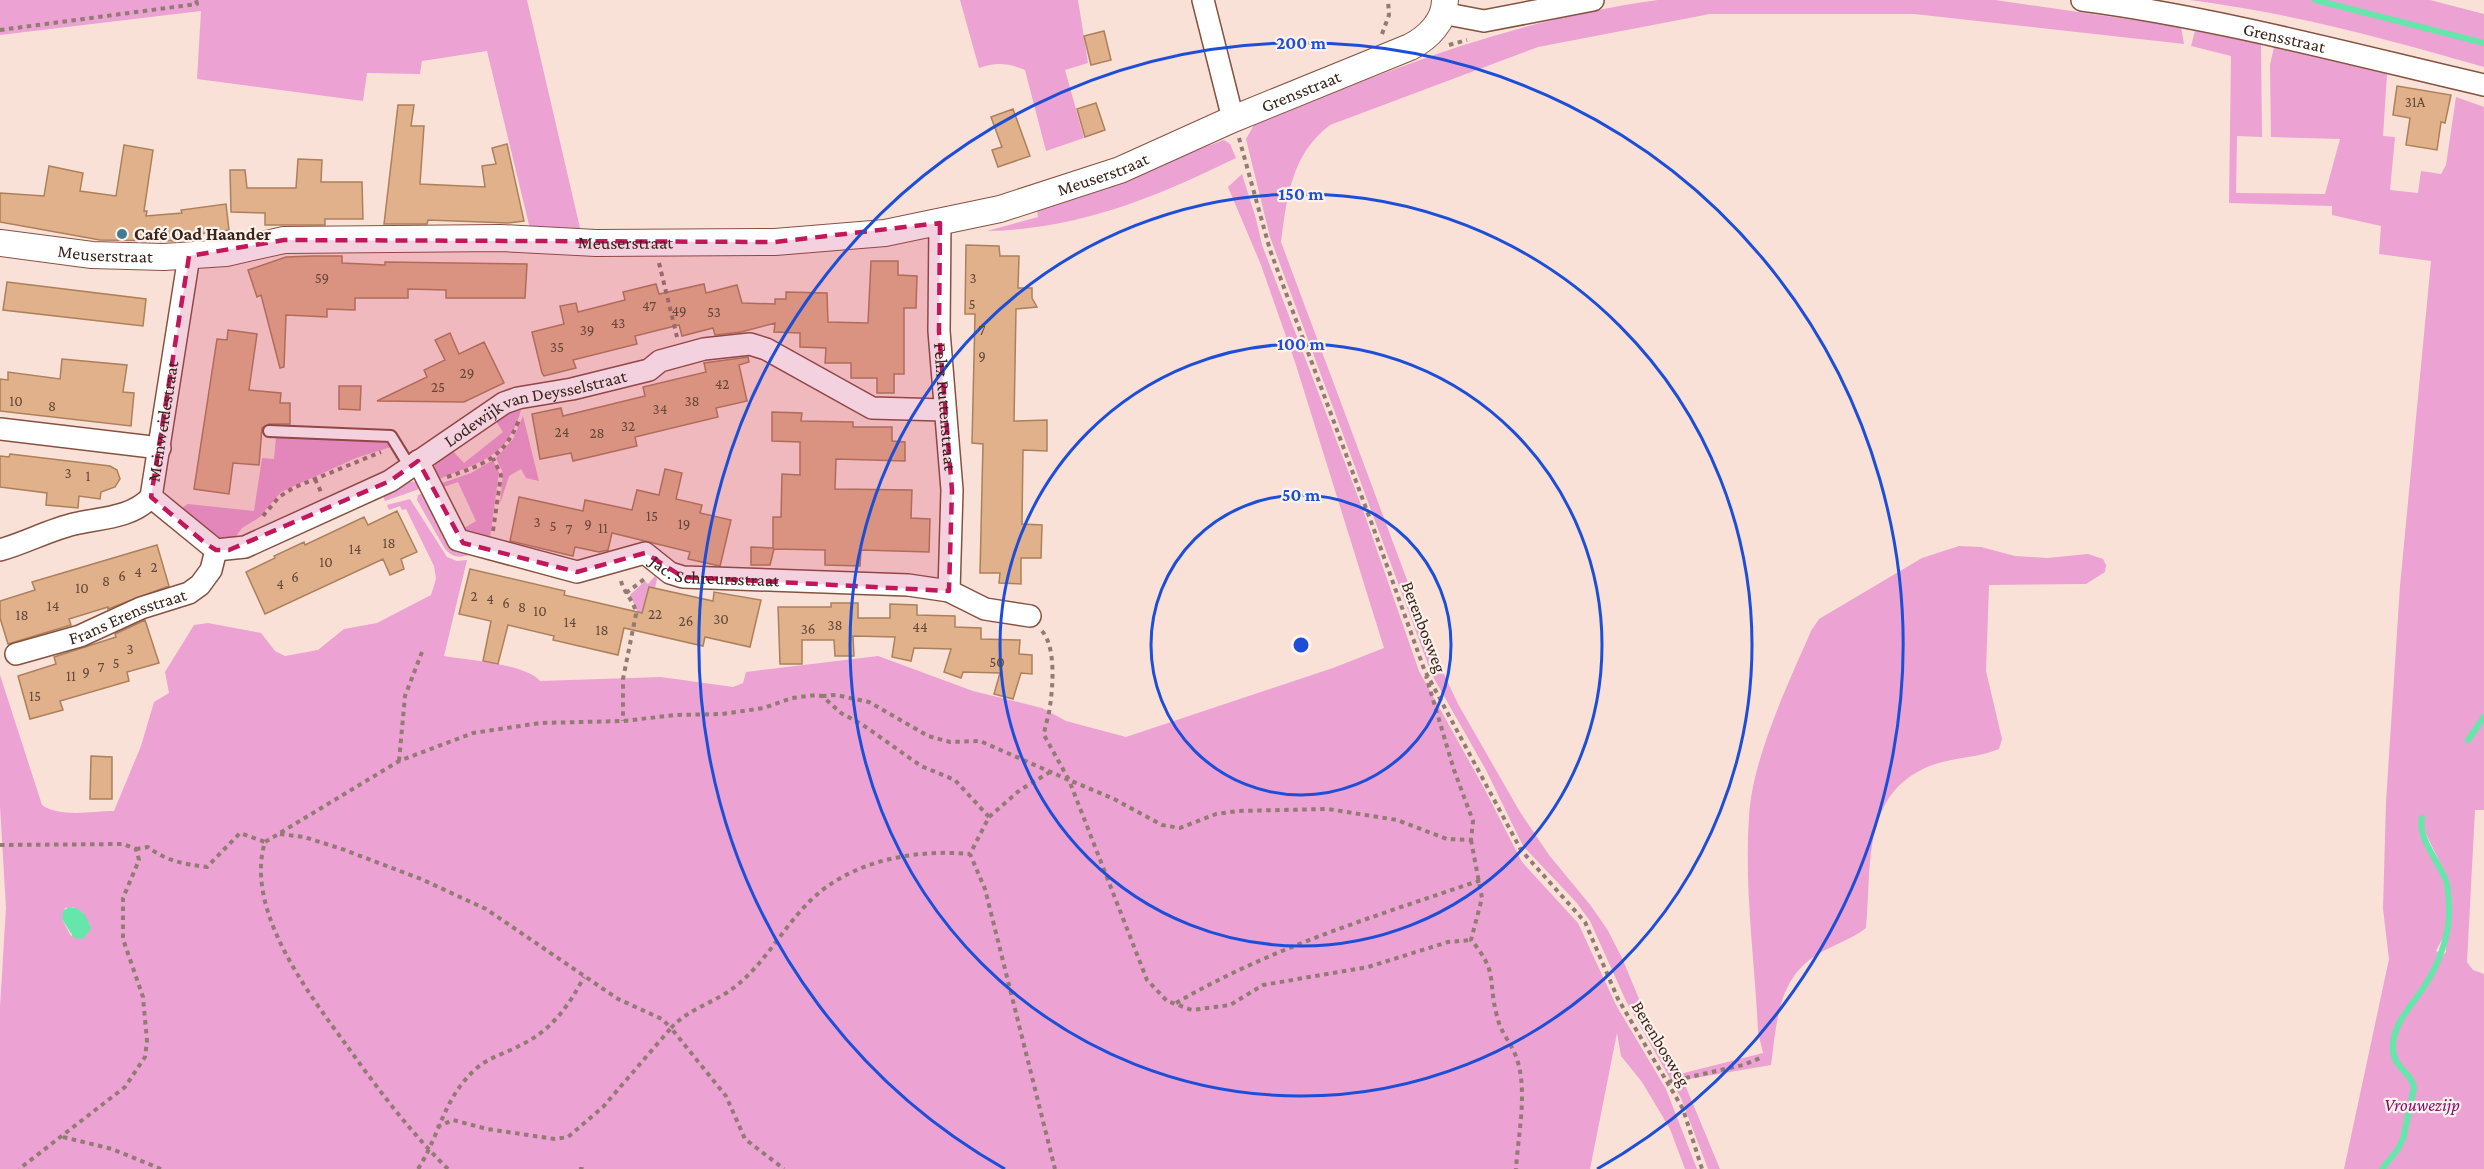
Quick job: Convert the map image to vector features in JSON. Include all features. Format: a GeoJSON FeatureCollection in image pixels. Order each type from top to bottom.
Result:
{"type":"FeatureCollection","features":[{"type":"Feature","properties":{"kind":"street"},"geometry":{"type":"LineString","coordinates":[[1203,0],[1233,118]]}},
{"type":"Feature","properties":{"kind":"street"},"geometry":{"type":"LineString","coordinates":[[1443,7],[1484,21],[1593,0]]}},
{"type":"Feature","properties":{"kind":"street","name":"Grensstraat"},"geometry":{"type":"LineString","coordinates":[[2082,0],[2148,10],[2289,39],[2484,85]]}},
{"type":"Feature","properties":{"kind":"street","name":"Grensstraat"},"geometry":{"type":"LineString","coordinates":[[1233,118],[1418,43],[1431,33],[1443,7]]}},
{"type":"Feature","properties":{"kind":"street","name":"Meuserstraat"},"geometry":{"type":"LineString","coordinates":[[0,243],[92,255],[189,256],[247,249],[284,240],[501,238],[654,243],[807,240],[885,233],[1000,209],[1110,174],[1233,118]]}},
{"type":"Feature","properties":{"kind":"street","name":"Felix Ruttenstraat"},"geometry":{"type":"LineString","coordinates":[[940,223],[939,331],[952,490],[949,591]]}},
{"type":"Feature","properties":{"kind":"street","name":"Meinweidestraat"},"geometry":{"type":"LineString","coordinates":[[0,550],[74,524],[132,512],[142,507],[151,497],[189,256]]}},
{"type":"Feature","properties":{"kind":"street","name":"Lodewijk van Deysselstraat"},"geometry":{"type":"LineString","coordinates":[[216,550],[245,547],[390,481],[504,403],[524,396],[572,389],[649,370],[660,361],[704,349],[758,345],[872,408],[944,410]]}},
{"type":"Feature","properties":{"kind":"street"},"geometry":{"type":"LineString","coordinates":[[0,429],[160,448]]}},
{"type":"Feature","properties":{"kind":"street","name":"Jac. Schreursstraat"},"geometry":{"type":"LineString","coordinates":[[414,464],[431,487],[458,540],[577,572],[645,554],[670,573],[683,577],[908,585],[949,591],[985,609],[1030,616]]}},
{"type":"Feature","properties":{"kind":"street"},"geometry":{"type":"LineString","coordinates":[[151,497],[216,550]]}},
{"type":"Feature","properties":{"kind":"street","name":"Frans Erensstraat"},"geometry":{"type":"LineString","coordinates":[[16,654],[80,636],[141,608],[189,593],[200,585],[211,570],[216,550]]}},
{"type":"Feature","properties":{"kind":"lane"},"geometry":{"type":"LineString","coordinates":[[269,431],[391,436],[414,464]]}},
{"type":"Feature","properties":{"kind":"path"},"geometry":{"type":"LineString","coordinates":[[0,30],[197,4],[196,0]]}},
{"type":"Feature","properties":{"kind":"path","name":"Berenbosweg"},"geometry":{"type":"LineString","coordinates":[[1233,118],[1270,250],[1377,535],[1424,669],[1521,850],[1585,922],[1618,999],[1683,1109],[1702,1169]]}},
{"type":"Feature","properties":{"kind":"path"},"geometry":{"type":"LineString","coordinates":[[654,243],[681,356]]}},
{"type":"Feature","properties":{"kind":"path"},"geometry":{"type":"LineString","coordinates":[[431,487],[448,477],[476,468],[493,458],[508,443],[514,433],[524,406],[524,396]]}},
{"type":"Feature","properties":{"kind":"path"},"geometry":{"type":"LineString","coordinates":[[256,520],[279,497],[293,488],[361,458],[400,448]]}},
{"type":"Feature","properties":{"kind":"path"},"geometry":{"type":"LineString","coordinates":[[485,549],[490,545],[500,486],[500,470],[493,458]]}},
{"type":"Feature","properties":{"kind":"path"},"geometry":{"type":"LineString","coordinates":[[620,560],[623,589],[635,607],[636,614],[623,680],[623,721]]}},
{"type":"Feature","properties":{"kind":"path"},"geometry":{"type":"LineString","coordinates":[[1030,616],[1049,644],[1051,705],[1044,735],[1069,780],[1147,980],[1167,1001],[1192,1010],[1230,1005],[1263,985],[1368,967],[1448,942],[1471,940]]}},
{"type":"Feature","properties":{"kind":"path"},"geometry":{"type":"LineString","coordinates":[[399,761],[405,696],[422,652]]}},
{"type":"Feature","properties":{"kind":"path"},"geometry":{"type":"LineString","coordinates":[[1424,669],[1454,770],[1473,821],[1471,840],[1482,898],[1471,940]]}},
{"type":"Feature","properties":{"kind":"path"},"geometry":{"type":"LineString","coordinates":[[448,1169],[429,1150],[375,1084],[298,977],[279,939],[267,903],[261,874],[262,854],[266,842],[399,761],[473,733],[540,723],[623,721],[676,715],[722,714],[764,708],[792,698],[836,695],[869,702],[928,736],[950,741],[980,741],[1114,799],[1162,825],[1180,828],[1216,814],[1238,811],[1328,809],[1397,820],[1447,839],[1471,840]]}},
{"type":"Feature","properties":{"kind":"path"},"geometry":{"type":"LineString","coordinates":[[822,696],[841,712],[921,766],[955,780],[989,817]]}},
{"type":"Feature","properties":{"kind":"path"},"geometry":{"type":"LineString","coordinates":[[970,855],[989,817],[1020,790],[1051,772]]}},
{"type":"Feature","properties":{"kind":"path"},"geometry":{"type":"LineString","coordinates":[[0,845],[123,844],[136,849],[148,847],[160,856],[180,863],[207,867],[240,833],[266,842]]}},
{"type":"Feature","properties":{"kind":"path"},"geometry":{"type":"LineString","coordinates":[[280,834],[304,837],[342,849],[451,892],[486,909],[618,999],[662,1019],[726,1096],[745,1139],[784,1169]]}},
{"type":"Feature","properties":{"kind":"path"},"geometry":{"type":"LineString","coordinates":[[19,1169],[32,1156],[62,1137],[125,1087],[146,1058],[147,1041],[142,997],[123,939],[123,898],[139,860],[136,849]]}},
{"type":"Feature","properties":{"kind":"path"},"geometry":{"type":"LineString","coordinates":[[437,1127],[453,1120],[487,1129],[555,1139],[568,1137],[603,1107],[682,1015],[735,987],[762,960],[811,900],[843,877],[863,867],[922,853],[970,855]]}},
{"type":"Feature","properties":{"kind":"path"},"geometry":{"type":"LineString","coordinates":[[970,855],[985,889],[1054,1169]]}},
{"type":"Feature","properties":{"kind":"path"},"geometry":{"type":"LineString","coordinates":[[1176,1004],[1221,977],[1299,942],[1480,880]]}},
{"type":"Feature","properties":{"kind":"path"},"geometry":{"type":"LineString","coordinates":[[1471,940],[1491,968],[1500,1030],[1515,1054],[1517,1064],[1521,1085],[1516,1169]]}},
{"type":"Feature","properties":{"kind":"path"},"geometry":{"type":"LineString","coordinates":[[418,1169],[429,1150],[447,1104],[479,1066],[544,1031],[568,1006],[584,977]]}},
{"type":"Feature","properties":{"kind":"path"},"geometry":{"type":"LineString","coordinates":[[1668,1082],[1743,1065],[1763,1057]]}},
{"type":"Feature","properties":{"kind":"path"},"geometry":{"type":"LineString","coordinates":[[62,1137],[112,1149],[161,1169]]}},
{"type":"Feature","properties":{"kind":"path"},"geometry":{"type":"LineString","coordinates":[[579,1169],[586,1169]]}},
{"type":"Feature","properties":{"kind":"highlighted area"},"geometry":{"type":"Polygon","coordinates":[[[940,223],[939,331],[952,490],[949,591],[683,577],[645,553],[577,572],[463,543],[418,461],[390,481],[229,550],[216,550],[205,543],[151,497],[189,256],[284,240],[775,242],[940,223]]]}},
{"type":"Feature","properties":{"kind":"green space"},"geometry":{"type":"Polygon","coordinates":[[[0,0],[527,0],[580,228],[530,229],[487,51],[422,61],[420,74],[367,73],[363,101],[197,79],[201,11],[0,35],[0,0]]]}},
{"type":"Feature","properties":{"kind":"green space"},"geometry":{"type":"Polygon","coordinates":[[[960,0],[1078,0],[1088,63],[1065,70],[1084,138],[1046,151],[1025,70],[1002,64],[979,68],[960,0]]]}},
{"type":"Feature","properties":{"kind":"green space"},"geometry":{"type":"Polygon","coordinates":[[[1658,0],[1995,0],[2181,27],[2184,44],[1914,14],[1710,14],[1538,47],[1330,125],[1317,137],[1299,163],[1289,193],[1281,242],[1435,655],[1458,704],[1520,812],[1549,855],[1607,929],[1622,958],[1652,1030],[1680,1074],[1763,1053],[1758,1032],[1749,898],[1749,817],[1757,771],[1772,722],[1811,631],[1819,619],[1922,558],[1959,546],[1981,547],[2015,556],[2047,558],[2088,554],[2103,559],[2106,565],[2105,572],[2086,584],[1989,585],[1986,671],[2002,739],[1999,749],[1942,762],[1923,769],[1903,782],[1889,798],[1879,817],[1870,860],[1866,928],[1818,954],[1804,964],[1794,976],[1781,1003],[1771,1065],[1683,1080],[1720,1169],[1708,1169],[1681,1098],[1626,1001],[1590,921],[1576,902],[1523,846],[1486,770],[1432,675],[1270,237],[1246,139],[1254,125],[1452,49],[1552,20],[1658,0]]]}},
{"type":"Feature","properties":{"kind":"green space"},"geometry":{"type":"Polygon","coordinates":[[[2190,0],[2430,0],[2484,14],[2484,67],[2338,28],[2228,5],[2190,0]]]}},
{"type":"Feature","properties":{"kind":"green space"},"geometry":{"type":"Polygon","coordinates":[[[2195,31],[2261,44],[2262,137],[2237,136],[2236,193],[2325,194],[2340,139],[2271,137],[2270,65],[2274,47],[2387,74],[2383,136],[2395,137],[2390,190],[2418,193],[2421,171],[2441,174],[2446,165],[2456,97],[2484,107],[2484,715],[2470,734],[2474,736],[2484,720],[2484,810],[2475,810],[2467,962],[2473,970],[2484,974],[2484,1169],[2344,1169],[2389,959],[2383,909],[2386,802],[2400,586],[2431,261],[2379,254],[2381,226],[2332,215],[2332,206],[2229,203],[2231,56],[2191,46],[2195,31]],[[2421,819],[2420,830],[2438,864],[2447,894],[2447,927],[2449,892],[2447,883],[2421,819]],[[2447,931],[2436,951],[2443,955],[2446,952],[2447,931]]]}},
{"type":"Feature","properties":{"kind":"green space"},"geometry":{"type":"Polygon","coordinates":[[[1224,140],[1230,144],[1236,158],[1145,198],[1085,218],[1021,229],[987,231],[1038,217],[1037,209],[1224,140]]]}},
{"type":"Feature","properties":{"kind":"green space"},"geometry":{"type":"Polygon","coordinates":[[[1242,174],[1262,245],[1363,510],[1419,671],[1522,862],[1578,923],[1616,1005],[1666,1089],[1697,1169],[1685,1169],[1670,1129],[1642,1082],[1621,1056],[1617,1033],[1590,1169],[0,1169],[0,1007],[6,908],[0,806],[0,675],[42,805],[67,813],[114,811],[141,746],[154,702],[169,693],[165,672],[194,625],[208,623],[261,633],[275,651],[285,656],[318,650],[344,629],[377,623],[431,595],[436,579],[434,566],[406,509],[402,510],[400,506],[389,510],[387,505],[410,499],[447,557],[457,561],[467,560],[444,656],[522,670],[540,681],[661,677],[733,687],[743,683],[746,672],[878,656],[973,691],[1042,708],[1066,721],[1126,737],[1333,668],[1384,648],[1296,365],[1261,265],[1228,187],[1242,174]],[[73,907],[65,908],[62,919],[71,936],[90,925],[82,912],[73,907]]]}},
{"type":"Feature","properties":{"kind":"green space"},"geometry":{"type":"Polygon","coordinates":[[[522,406],[509,437],[501,447],[480,462],[437,480],[434,471],[435,462],[451,449],[464,463],[503,432],[494,418],[522,406]]]}},
{"type":"Feature","properties":{"kind":"green space"},"geometry":{"type":"Polygon","coordinates":[[[523,416],[539,481],[526,478],[521,469],[509,476],[500,504],[503,473],[496,458],[513,439],[523,416]]]}},
{"type":"Feature","properties":{"kind":"green space"},"geometry":{"type":"Polygon","coordinates":[[[276,437],[387,440],[394,446],[356,458],[281,492],[260,517],[242,528],[231,543],[224,543],[180,509],[188,504],[254,511],[262,458],[274,459],[276,437]]]}},
{"type":"Feature","properties":{"kind":"green space"},"geometry":{"type":"Polygon","coordinates":[[[493,460],[499,472],[489,545],[461,530],[476,521],[458,482],[441,488],[439,484],[471,473],[493,460]]]}},
{"type":"Feature","properties":{"kind":"green space"},"geometry":{"type":"Polygon","coordinates":[[[406,481],[417,482],[425,487],[385,501],[382,494],[406,481]]]}},
{"type":"Feature","properties":{"kind":"green space"},"geometry":{"type":"Polygon","coordinates":[[[427,491],[476,553],[459,557],[445,549],[417,500],[418,495],[427,491]]]}},
{"type":"Feature","properties":{"kind":"green space"},"geometry":{"type":"Polygon","coordinates":[[[655,576],[657,579],[655,588],[649,587],[642,613],[638,613],[630,595],[645,581],[648,584],[655,576]]]}},
{"type":"Feature","properties":{"kind":"shaded area"},"geometry":{"type":"Polygon","coordinates":[[[69,907],[83,913],[88,921],[91,929],[83,939],[74,938],[62,919],[63,911],[69,907]]]}},
{"type":"Feature","properties":{"kind":"building"},"geometry":{"type":"Polygon","coordinates":[[[1104,31],[1111,60],[1091,65],[1084,36],[1104,31]]]}},
{"type":"Feature","properties":{"kind":"building"},"geometry":{"type":"Polygon","coordinates":[[[2397,86],[2451,95],[2445,123],[2441,122],[2437,150],[2406,145],[2410,118],[2393,115],[2397,86]]]}},
{"type":"Feature","properties":{"kind":"building"},"geometry":{"type":"Polygon","coordinates":[[[1096,103],[1105,130],[1085,137],[1077,109],[1096,103]]]}},
{"type":"Feature","properties":{"kind":"building"},"geometry":{"type":"Polygon","coordinates":[[[398,105],[414,105],[411,126],[424,126],[420,184],[485,187],[482,166],[496,164],[492,148],[507,144],[524,221],[508,223],[428,220],[427,224],[384,224],[398,105]]]}},
{"type":"Feature","properties":{"kind":"building"},"geometry":{"type":"Polygon","coordinates":[[[1013,109],[1030,156],[998,167],[992,150],[1002,147],[991,117],[1013,109]]]}},
{"type":"Feature","properties":{"kind":"building"},"geometry":{"type":"Polygon","coordinates":[[[124,145],[153,150],[144,211],[147,211],[146,216],[182,213],[181,210],[226,204],[229,230],[177,237],[177,241],[100,240],[0,222],[0,193],[44,196],[49,166],[83,173],[80,191],[116,196],[124,145]]]}},
{"type":"Feature","properties":{"kind":"building"},"geometry":{"type":"Polygon","coordinates":[[[298,159],[322,160],[321,182],[362,182],[363,219],[325,219],[325,225],[265,225],[265,213],[231,212],[230,170],[245,170],[247,188],[296,188],[298,159]]]}},
{"type":"Feature","properties":{"kind":"building"},"geometry":{"type":"Polygon","coordinates":[[[966,245],[999,246],[1000,256],[1019,256],[1018,288],[1032,288],[1032,298],[1037,307],[1016,309],[1014,421],[1047,420],[1047,451],[1023,450],[1022,524],[1042,525],[1041,558],[1021,558],[1021,584],[999,583],[1000,573],[980,573],[983,444],[972,443],[975,314],[965,314],[966,245]]]}},
{"type":"Feature","properties":{"kind":"building"},"geometry":{"type":"Polygon","coordinates":[[[342,256],[342,263],[385,265],[385,262],[527,264],[525,298],[446,298],[446,290],[408,289],[408,298],[355,298],[355,310],[327,309],[327,317],[286,315],[284,367],[280,368],[261,295],[257,297],[248,270],[286,257],[342,256]]]}},
{"type":"Feature","properties":{"kind":"building"},"geometry":{"type":"Polygon","coordinates":[[[871,261],[898,261],[898,275],[917,276],[916,308],[904,308],[904,374],[894,374],[894,393],[877,393],[877,378],[851,378],[851,363],[825,363],[826,348],[800,347],[800,333],[774,332],[775,323],[741,332],[715,335],[713,328],[682,336],[679,325],[635,336],[637,344],[573,360],[576,368],[544,376],[542,373],[532,332],[564,324],[560,306],[576,303],[578,312],[625,300],[623,292],[656,284],[659,294],[704,284],[706,293],[737,285],[742,303],[775,304],[775,299],[786,299],[786,292],[827,293],[828,322],[868,323],[871,261]]]}},
{"type":"Feature","properties":{"kind":"building"},"geometry":{"type":"Polygon","coordinates":[[[7,282],[146,299],[143,326],[3,310],[7,282]]]}},
{"type":"Feature","properties":{"kind":"building"},"geometry":{"type":"Polygon","coordinates":[[[228,330],[257,334],[249,390],[281,393],[280,403],[290,403],[290,424],[269,424],[262,428],[259,465],[233,463],[229,494],[194,489],[217,339],[227,340],[228,330]]]}},
{"type":"Feature","properties":{"kind":"building"},"geometry":{"type":"Polygon","coordinates":[[[450,333],[459,354],[484,342],[504,383],[464,402],[377,401],[427,377],[424,370],[445,360],[435,340],[450,333]]]}},
{"type":"Feature","properties":{"kind":"building"},"geometry":{"type":"Polygon","coordinates":[[[748,357],[749,362],[739,365],[747,401],[716,408],[718,417],[635,437],[637,446],[573,461],[571,453],[540,459],[532,414],[561,408],[563,416],[645,396],[643,387],[706,372],[704,363],[748,357]]]}},
{"type":"Feature","properties":{"kind":"building"},"geometry":{"type":"Polygon","coordinates":[[[62,359],[127,365],[123,392],[134,393],[131,426],[0,411],[0,379],[8,380],[8,372],[60,379],[62,359]]]}},
{"type":"Feature","properties":{"kind":"building"},"geometry":{"type":"Polygon","coordinates":[[[339,386],[361,386],[360,410],[339,409],[339,386]]]}},
{"type":"Feature","properties":{"kind":"building"},"geometry":{"type":"Polygon","coordinates":[[[772,412],[802,413],[801,421],[853,422],[853,427],[892,427],[892,441],[905,442],[905,461],[836,459],[835,489],[912,490],[911,518],[930,519],[929,552],[861,550],[860,566],[825,565],[825,550],[774,549],[770,565],[751,565],[751,547],[773,548],[773,517],[781,517],[782,474],[800,475],[800,442],[772,441],[772,412]]]}},
{"type":"Feature","properties":{"kind":"building"},"geometry":{"type":"Polygon","coordinates":[[[10,454],[110,466],[117,470],[120,479],[115,487],[101,492],[100,499],[79,496],[78,508],[46,505],[47,493],[0,487],[0,456],[9,457],[10,454]]]}},
{"type":"Feature","properties":{"kind":"building"},"geometry":{"type":"Polygon","coordinates":[[[665,469],[682,473],[676,499],[702,505],[700,513],[731,520],[720,566],[688,559],[690,552],[612,533],[608,550],[599,552],[575,547],[573,556],[510,541],[519,497],[583,511],[585,500],[632,510],[637,490],[659,495],[665,469]]]}},
{"type":"Feature","properties":{"kind":"building"},"geometry":{"type":"Polygon","coordinates":[[[397,511],[417,552],[401,559],[404,569],[390,575],[383,559],[265,614],[246,572],[304,542],[305,545],[364,517],[368,525],[397,511]]]}},
{"type":"Feature","properties":{"kind":"building"},"geometry":{"type":"Polygon","coordinates":[[[157,545],[169,586],[108,609],[108,607],[69,619],[71,625],[8,644],[0,618],[0,601],[35,590],[32,582],[157,545]]]}},
{"type":"Feature","properties":{"kind":"building"},"geometry":{"type":"Polygon","coordinates":[[[470,569],[565,591],[564,595],[642,613],[649,587],[713,601],[714,592],[761,600],[750,647],[705,637],[703,646],[624,628],[618,655],[553,640],[554,636],[508,625],[498,664],[483,661],[491,621],[459,614],[470,569]]]}},
{"type":"Feature","properties":{"kind":"building"},"geometry":{"type":"Polygon","coordinates":[[[831,603],[858,603],[858,618],[890,618],[890,604],[917,605],[917,615],[955,616],[955,627],[981,628],[981,639],[1020,640],[1019,654],[1032,655],[1032,674],[1021,673],[1013,699],[994,694],[1000,673],[963,672],[961,678],[944,672],[951,649],[914,648],[911,661],[892,657],[895,637],[853,636],[854,656],[835,656],[834,640],[802,640],[802,664],[780,664],[778,607],[831,607],[831,603]]]}},
{"type":"Feature","properties":{"kind":"building"},"geometry":{"type":"Polygon","coordinates":[[[145,620],[159,663],[127,672],[129,681],[60,701],[63,710],[30,719],[18,676],[56,664],[54,657],[116,637],[115,634],[145,620]]]}},
{"type":"Feature","properties":{"kind":"building"},"geometry":{"type":"Polygon","coordinates":[[[91,756],[112,757],[112,799],[90,799],[91,756]]]}},
{"type":"Feature","properties":{"kind":"waterway"},"geometry":{"type":"LineString","coordinates":[[2315,0],[2484,43]]}},
{"type":"Feature","properties":{"kind":"waterway","name":"Vrouwezijp"},"geometry":{"type":"LineString","coordinates":[[2468,740],[2484,717]]}},
{"type":"Feature","properties":{"kind":"waterway","name":"Vrouwezijp"},"geometry":{"type":"LineString","coordinates":[[2382,1169],[2403,1139],[2414,1088],[2410,1078],[2396,1061],[2393,1040],[2400,1022],[2436,966],[2449,922],[2447,885],[2423,834],[2422,818]]}},
{"type":"Feature","properties":{"kind":"place","name":"Café Oad Haander"},"geometry":{"type":"Point","coordinates":[122,234]}}]}
